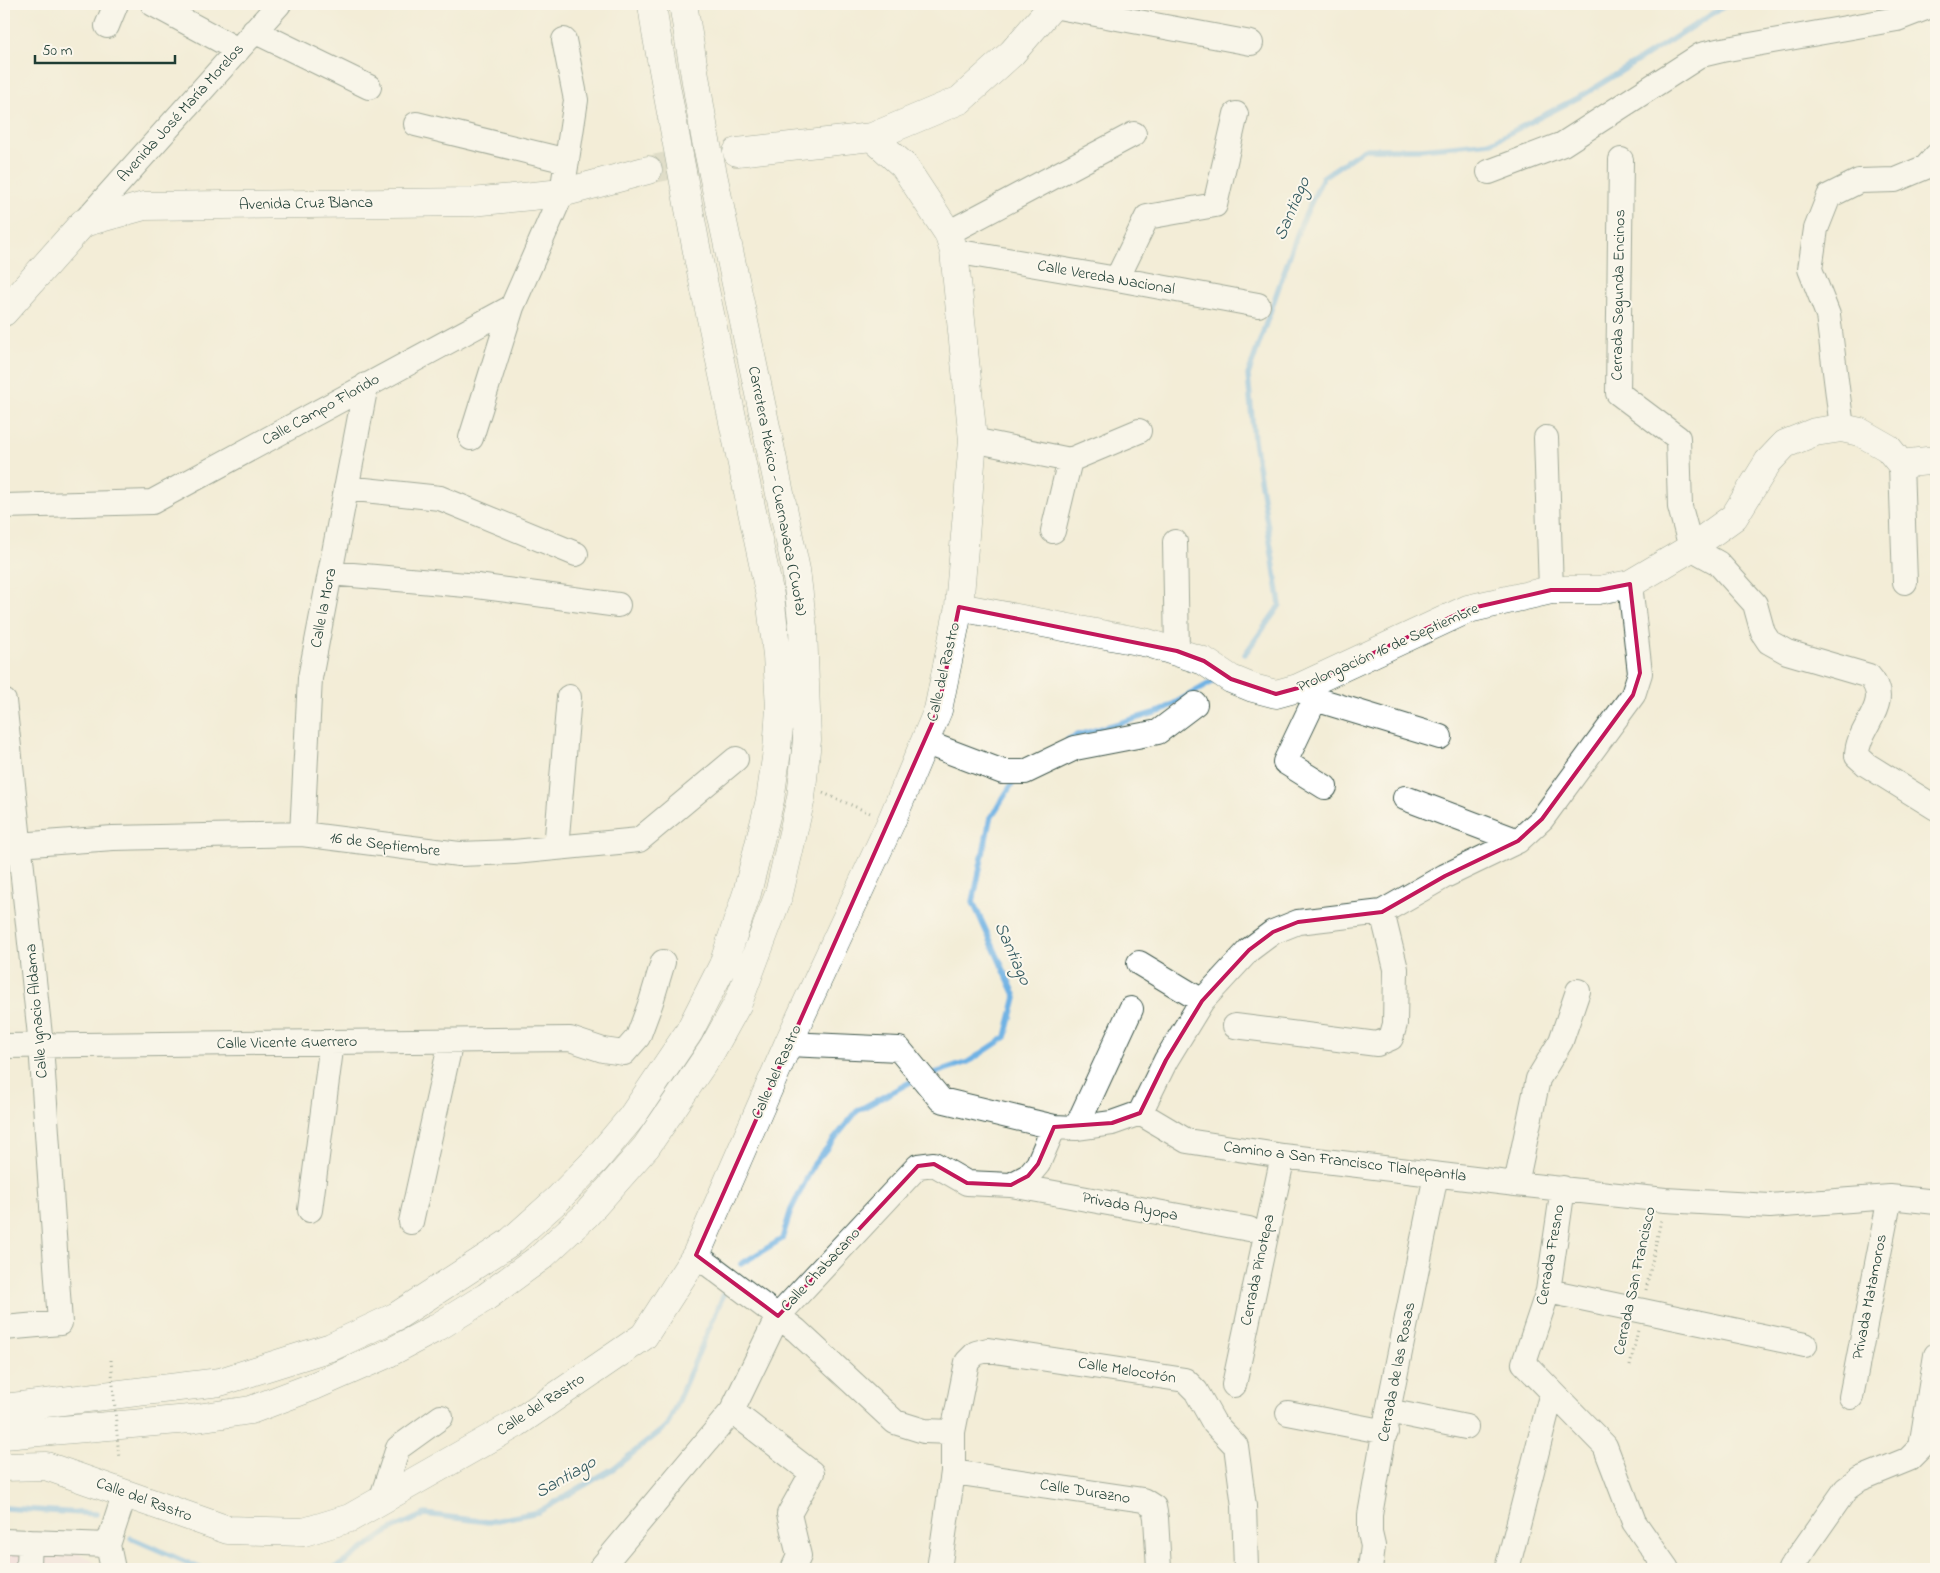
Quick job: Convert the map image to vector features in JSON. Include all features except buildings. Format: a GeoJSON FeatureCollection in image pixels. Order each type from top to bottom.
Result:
{"type":"FeatureCollection","features":[{"type":"Feature","properties":{"kind":"main road","name":"Carretera México - Cuernavaca (Cuota)"},"geometry":{"type":"LineString","coordinates":[[4,1408],[220,1382],[330,1347],[397,1316],[509,1243],[596,1160],[631,1118],[689,1032],[723,965],[746,893],[770,800],[780,708],[777,655],[770,596],[698,257],[652,4]]}},
{"type":"Feature","properties":{"kind":"main road","name":"Carretera México - Cuernavaca (Cuota)"},"geometry":{"type":"LineString","coordinates":[[4,1435],[190,1419],[251,1410],[312,1387],[377,1359],[436,1328],[486,1297],[541,1257],[586,1215],[646,1147],[712,1050],[738,1003],[779,894],[801,798],[807,740],[803,628],[796,570],[707,146],[683,4]]}},
{"type":"Feature","properties":{"kind":"main road"},"geometry":{"type":"LineString","coordinates":[[737,152],[872,137],[960,100],[1012,53],[1054,5]]}},
{"type":"Feature","properties":{"kind":"main road","name":"Calle del Rastro"},"geometry":{"type":"LineString","coordinates":[[4,1467],[46,1466],[228,1530],[304,1532],[350,1518],[517,1423],[644,1336],[696,1255],[788,1044],[891,822],[938,710],[959,607],[973,440],[951,242],[904,166],[872,137]]}},
{"type":"Feature","properties":{"kind":"main road","name":"Avenida Cruz Blanca"},"geometry":{"type":"LineString","coordinates":[[83,223],[144,206],[472,202],[562,193],[648,170]]}},
{"type":"Feature","properties":{"kind":"main road"},"geometry":{"type":"LineString","coordinates":[[4,312],[83,223]]}},
{"type":"Feature","properties":{"kind":"main road","name":"Prolongación 16 de Septiembre"},"geometry":{"type":"LineString","coordinates":[[959,607],[1148,643],[1204,660],[1231,678],[1253,688],[1276,694],[1306,694],[1468,609],[1551,590],[1599,590],[1630,584],[1691,548],[1734,517],[1768,462],[1785,444],[1815,432],[1842,428],[1860,432],[1888,448],[1901,464]]}},
{"type":"Feature","properties":{"kind":"main road"},"geometry":{"type":"LineString","coordinates":[[1901,464],[1936,460]]}},
{"type":"Feature","properties":{"kind":"street"},"geometry":{"type":"LineString","coordinates":[[106,26],[116,4]]}},
{"type":"Feature","properties":{"kind":"street"},"geometry":{"type":"LineString","coordinates":[[153,4],[238,50]]}},
{"type":"Feature","properties":{"kind":"street","name":"Avenida José María Morelos"},"geometry":{"type":"LineString","coordinates":[[83,223],[279,4]]}},
{"type":"Feature","properties":{"kind":"street"},"geometry":{"type":"LineString","coordinates":[[1489,172],[1563,144],[1701,55],[1897,19],[1936,4]]}},
{"type":"Feature","properties":{"kind":"street"},"geometry":{"type":"LineString","coordinates":[[1054,5],[1251,43]]}},
{"type":"Feature","properties":{"kind":"street"},"geometry":{"type":"LineString","coordinates":[[254,31],[369,87]]}},
{"type":"Feature","properties":{"kind":"street"},"geometry":{"type":"LineString","coordinates":[[471,438],[512,306],[562,193],[576,100],[564,40]]}},
{"type":"Feature","properties":{"kind":"street"},"geometry":{"type":"LineString","coordinates":[[1117,279],[1147,217],[1215,205],[1236,114]]}},
{"type":"Feature","properties":{"kind":"street"},"geometry":{"type":"LineString","coordinates":[[416,124],[567,161]]}},
{"type":"Feature","properties":{"kind":"street"},"geometry":{"type":"LineString","coordinates":[[951,242],[1134,134]]}},
{"type":"Feature","properties":{"kind":"street"},"geometry":{"type":"LineString","coordinates":[[1842,428],[1828,314],[1810,269],[1816,229],[1829,196],[1859,181],[1895,180],[1926,167],[1936,156]]}},
{"type":"Feature","properties":{"kind":"street","name":"Cerrada Segunda Encinos"},"geometry":{"type":"LineString","coordinates":[[1621,160],[1618,393],[1678,438],[1680,507],[1691,548]]}},
{"type":"Feature","properties":{"kind":"street","name":"Calle Vereda Nacional"},"geometry":{"type":"LineString","coordinates":[[951,242],[1117,279],[1258,306]]}},
{"type":"Feature","properties":{"kind":"street","name":"Calle Campo Florido"},"geometry":{"type":"LineString","coordinates":[[4,506],[152,502],[512,306]]}},
{"type":"Feature","properties":{"kind":"street","name":"Calle la Mora"},"geometry":{"type":"LineString","coordinates":[[302,834],[310,678],[366,385]]}},
{"type":"Feature","properties":{"kind":"street"},"geometry":{"type":"LineString","coordinates":[[973,440],[1070,460],[1139,431]]}},
{"type":"Feature","properties":{"kind":"street"},"geometry":{"type":"LineString","coordinates":[[1546,438],[1551,590]]}},
{"type":"Feature","properties":{"kind":"street"},"geometry":{"type":"LineString","coordinates":[[1052,530],[1070,460]]}},
{"type":"Feature","properties":{"kind":"street"},"geometry":{"type":"LineString","coordinates":[[1901,464],[1905,582]]}},
{"type":"Feature","properties":{"kind":"street"},"geometry":{"type":"LineString","coordinates":[[346,488],[440,498],[576,554]]}},
{"type":"Feature","properties":{"kind":"street"},"geometry":{"type":"LineString","coordinates":[[1174,542],[1177,651]]}},
{"type":"Feature","properties":{"kind":"street"},"geometry":{"type":"LineString","coordinates":[[1691,548],[1718,562],[1755,604],[1763,633],[1769,642],[1787,652],[1869,676],[1878,690],[1878,702],[1857,748],[1858,756],[1867,765],[1936,808]]}},
{"type":"Feature","properties":{"kind":"street"},"geometry":{"type":"LineString","coordinates":[[330,573],[477,586],[618,605]]}},
{"type":"Feature","properties":{"kind":"street"},"geometry":{"type":"LineString","coordinates":[[788,1044],[899,1049],[942,1100],[1065,1127],[1112,1123],[1140,1113],[1166,1060],[1202,1001],[1249,950],[1273,932],[1298,922],[1382,912],[1445,876],[1518,841],[1542,819],[1633,694],[1640,673],[1630,584]]}},
{"type":"Feature","properties":{"kind":"street"},"geometry":{"type":"LineString","coordinates":[[1325,787],[1285,762],[1306,694],[1440,737]]}},
{"type":"Feature","properties":{"kind":"street"},"geometry":{"type":"LineString","coordinates":[[556,848],[569,697]]}},
{"type":"Feature","properties":{"kind":"street","name":"Calle Ignacio Aldama"},"geometry":{"type":"LineString","coordinates":[[4,700],[12,846],[41,1045],[60,1323],[4,1328]]}},
{"type":"Feature","properties":{"kind":"street"},"geometry":{"type":"LineString","coordinates":[[924,742],[1003,772],[1025,772],[1075,748],[1158,732],[1195,704]]}},
{"type":"Feature","properties":{"kind":"street","name":"16 de Septiembre"},"geometry":{"type":"LineString","coordinates":[[12,846],[113,838],[302,834],[459,854],[514,852],[639,840],[736,758]]}},
{"type":"Feature","properties":{"kind":"street"},"geometry":{"type":"LineString","coordinates":[[1405,798],[1518,841]]}},
{"type":"Feature","properties":{"kind":"street"},"geometry":{"type":"LineString","coordinates":[[1235,1026],[1377,1044],[1391,1038],[1394,1024],[1396,969],[1382,912]]}},
{"type":"Feature","properties":{"kind":"street","name":"Calle Vicente Guerrero"},"geometry":{"type":"LineString","coordinates":[[4,1046],[570,1039],[603,1050],[624,1053],[638,1037],[663,962]]}},
{"type":"Feature","properties":{"kind":"street"},"geometry":{"type":"LineString","coordinates":[[1139,963],[1202,1001]]}},
{"type":"Feature","properties":{"kind":"street"},"geometry":{"type":"LineString","coordinates":[[1516,1184],[1538,1079],[1561,1041],[1578,991]]}},
{"type":"Feature","properties":{"kind":"street"},"geometry":{"type":"LineString","coordinates":[[1011,1185],[1028,1176],[1065,1127],[1131,1009]]}},
{"type":"Feature","properties":{"kind":"street"},"geometry":{"type":"LineString","coordinates":[[411,1222],[451,1041]]}},
{"type":"Feature","properties":{"kind":"street"},"geometry":{"type":"LineString","coordinates":[[310,1210],[332,1042]]}},
{"type":"Feature","properties":{"kind":"street","name":"Camino a San Francisco Tlalnepantla"},"geometry":{"type":"LineString","coordinates":[[1140,1113],[1188,1141],[1283,1156],[1516,1184],[1665,1200],[1770,1206],[1890,1197],[1936,1202]]}},
{"type":"Feature","properties":{"kind":"street","name":"Cerrada Pinotepa"},"geometry":{"type":"LineString","coordinates":[[1234,1384],[1283,1156]]}},
{"type":"Feature","properties":{"kind":"street","name":"Calle Chabacano"},"geometry":{"type":"LineString","coordinates":[[600,1569],[732,1411],[778,1316],[918,1166],[934,1164],[967,1184],[1011,1185]]}},
{"type":"Feature","properties":{"kind":"street","name":"Cerrada de las Rosas"},"geometry":{"type":"LineString","coordinates":[[1370,1569],[1373,1546],[1370,1533],[1370,1515],[1436,1175]]}},
{"type":"Feature","properties":{"kind":"street","name":"Privada Ayopa"},"geometry":{"type":"LineString","coordinates":[[1011,1185],[1249,1229]]}},
{"type":"Feature","properties":{"kind":"street","name":"Cerrada Fresno"},"geometry":{"type":"LineString","coordinates":[[1563,1188],[1548,1292],[1524,1363],[1605,1446],[1634,1522],[1667,1569]]}},
{"type":"Feature","properties":{"kind":"street","name":"Privada Matamoros"},"geometry":{"type":"LineString","coordinates":[[1851,1397],[1890,1197]]}},
{"type":"Feature","properties":{"kind":"street"},"geometry":{"type":"LineString","coordinates":[[696,1255],[796,1330],[895,1422],[924,1431],[953,1432],[953,1472],[939,1569]]}},
{"type":"Feature","properties":{"kind":"street"},"geometry":{"type":"LineString","coordinates":[[1548,1292],[1805,1344]]}},
{"type":"Feature","properties":{"kind":"street","name":"Calle Melocotón"},"geometry":{"type":"LineString","coordinates":[[953,1432],[968,1362],[976,1352],[988,1350],[1184,1380],[1196,1391],[1214,1423],[1236,1446],[1244,1506],[1246,1569]]}},
{"type":"Feature","properties":{"kind":"street"},"geometry":{"type":"LineString","coordinates":[[1790,1569],[1846,1489],[1860,1479],[1909,1459],[1921,1447],[1936,1355]]}},
{"type":"Feature","properties":{"kind":"street"},"geometry":{"type":"LineString","coordinates":[[1507,1569],[1552,1392]]}},
{"type":"Feature","properties":{"kind":"street"},"geometry":{"type":"LineString","coordinates":[[732,1411],[812,1473],[789,1514],[799,1556],[793,1569]]}},
{"type":"Feature","properties":{"kind":"street"},"geometry":{"type":"LineString","coordinates":[[1288,1413],[1466,1427]]}},
{"type":"Feature","properties":{"kind":"street"},"geometry":{"type":"LineString","coordinates":[[381,1500],[398,1448],[441,1417]]}},
{"type":"Feature","properties":{"kind":"street","name":"Calle Durazno"},"geometry":{"type":"LineString","coordinates":[[953,1472],[1143,1500],[1154,1507],[1159,1569]]}},
{"type":"Feature","properties":{"kind":"street"},"geometry":{"type":"LineString","coordinates":[[4,1541],[30,1542],[115,1561],[125,1493]]}},
{"type":"Feature","properties":{"kind":"street"},"geometry":{"type":"LineString","coordinates":[[26,1569],[29,1564],[30,1542]]}},
{"type":"Feature","properties":{"kind":"path"},"geometry":{"type":"LineString","coordinates":[[822,792],[891,822]]}},
{"type":"Feature","properties":{"kind":"path","name":"Cerrada San Francisco"},"geometry":{"type":"LineString","coordinates":[[1630,1366],[1665,1200]]}},
{"type":"Feature","properties":{"kind":"path"},"geometry":{"type":"LineString","coordinates":[[111,1360],[119,1458]]}},
{"type":"Feature","properties":{"kind":"highlighted area"},"geometry":{"type":"Polygon","coordinates":[[[1630,584],[1640,673],[1633,695],[1542,819],[1518,841],[1445,876],[1382,912],[1298,922],[1273,932],[1249,950],[1202,1001],[1166,1060],[1140,1113],[1112,1123],[1054,1127],[1038,1164],[1028,1176],[1011,1185],[967,1183],[934,1164],[918,1166],[778,1316],[696,1255],[938,710],[959,607],[1177,651],[1204,661],[1231,679],[1276,694],[1298,688],[1468,609],[1551,590],[1599,590],[1630,584]]]}},
{"type":"Feature","properties":{"kind":"shaded area"},"geometry":{"type":"Polygon","coordinates":[[[4,1539],[72,1548],[91,1560],[100,1569],[4,1569],[4,1539]]]}},
{"type":"Feature","properties":{"kind":"waterway","name":"Santiago"},"geometry":{"type":"LineString","coordinates":[[1245,654],[1280,605],[1254,440],[1248,375],[1299,229],[1323,177],[1364,149],[1421,149],[1492,142],[1585,94],[1728,4]]}},
{"type":"Feature","properties":{"kind":"waterway","name":"Santiago"},"geometry":{"type":"LineString","coordinates":[[1068,740],[1075,736],[1161,711],[1212,682]]}},
{"type":"Feature","properties":{"kind":"waterway","name":"Santiago"},"geometry":{"type":"LineString","coordinates":[[929,1075],[968,1062],[1006,1037],[1016,997],[973,902],[990,819],[1015,779]]}},
{"type":"Feature","properties":{"kind":"waterway","name":"Santiago"},"geometry":{"type":"LineString","coordinates":[[741,1264],[782,1239],[791,1210],[814,1164],[857,1111],[916,1079]]}},
{"type":"Feature","properties":{"kind":"waterway","name":"Santiago"},"geometry":{"type":"LineString","coordinates":[[334,1569],[392,1529],[425,1514],[488,1522],[538,1512],[614,1468],[667,1426],[726,1289]]}},
{"type":"Feature","properties":{"kind":"waterway","name":"Santiago"},"geometry":{"type":"LineString","coordinates":[[4,1508],[96,1514]]}},
{"type":"Feature","properties":{"kind":"waterway","name":"Santiago"},"geometry":{"type":"LineString","coordinates":[[131,1538],[202,1569]]}},
{"type":"Feature","properties":{"kind":"tunnel"},"geometry":{"type":"LineString","coordinates":[[648,170],[733,153]]}}]}
